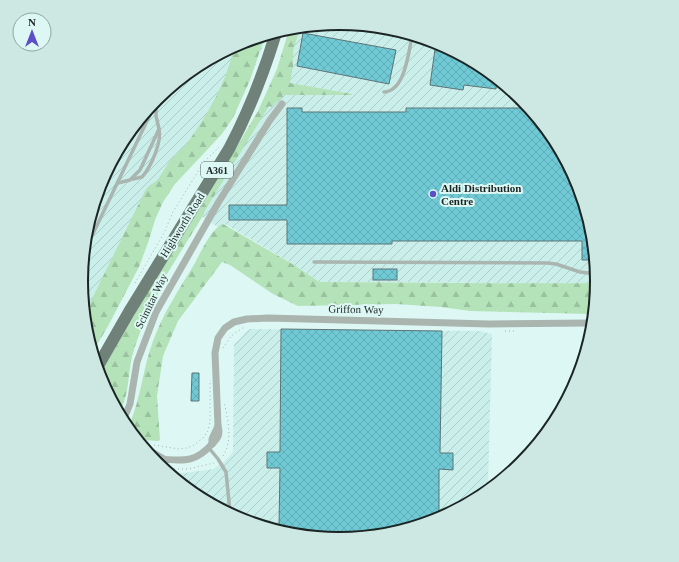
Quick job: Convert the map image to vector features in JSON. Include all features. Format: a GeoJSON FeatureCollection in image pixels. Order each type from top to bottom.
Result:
{"type":"FeatureCollection","features":[{"type":"Feature","properties":{"kind":"main road","name":"Highworth Road"},"geometry":{"type":"LineString","coordinates":[[101,360],[129,312],[229,149],[243,123],[258,88],[274,39]]}},
{"type":"Feature","properties":{"kind":"street","name":"Scimitar Way"},"geometry":{"type":"LineString","coordinates":[[126,413],[131,399],[137,362],[156,312],[218,203],[270,120],[282,104]]}},
{"type":"Feature","properties":{"kind":"street","name":"Griffon Way"},"geometry":{"type":"LineString","coordinates":[[210,446],[218,426],[215,346],[218,338],[225,328],[240,320],[261,318],[483,324],[587,324]]}},
{"type":"Feature","properties":{"kind":"street"},"geometry":{"type":"LineString","coordinates":[[160,456],[164,459],[191,460],[200,456],[210,446]]}},
{"type":"Feature","properties":{"kind":"lane"},"geometry":{"type":"LineString","coordinates":[[384,92],[393,90],[402,80],[411,41]]}},
{"type":"Feature","properties":{"kind":"lane"},"geometry":{"type":"LineString","coordinates":[[118,182],[139,178],[145,174],[159,142],[160,134],[156,116],[157,110]]}},
{"type":"Feature","properties":{"kind":"lane"},"geometry":{"type":"LineString","coordinates":[[93,234],[149,118]]}},
{"type":"Feature","properties":{"kind":"lane"},"geometry":{"type":"LineString","coordinates":[[130,180],[140,170],[157,133],[158,126]]}},
{"type":"Feature","properties":{"kind":"lane"},"geometry":{"type":"LineString","coordinates":[[314,262],[547,263],[590,273]]}},
{"type":"Feature","properties":{"kind":"lane"},"geometry":{"type":"LineString","coordinates":[[210,446],[226,472],[229,507]]}},
{"type":"Feature","properties":{"kind":"path"},"geometry":{"type":"LineString","coordinates":[[135,284],[164,233],[169,218],[204,162],[223,143]]}},
{"type":"Feature","properties":{"kind":"path"},"geometry":{"type":"LineString","coordinates":[[222,352],[231,336],[239,329],[248,326]]}},
{"type":"Feature","properties":{"kind":"path"},"geometry":{"type":"LineString","coordinates":[[152,447],[187,448],[203,438],[208,431],[210,422],[209,380]]}},
{"type":"Feature","properties":{"kind":"path"},"geometry":{"type":"LineString","coordinates":[[173,469],[188,469],[210,465],[219,460],[226,451],[228,443],[228,416],[224,402]]}},
{"type":"Feature","properties":{"kind":"shaded area"},"geometry":{"type":"Polygon","coordinates":[[[340,30],[372,32],[388,35],[420,43],[436,49],[479,72],[505,92],[539,128],[565,170],[577,200],[586,232],[590,265],[590,283],[322,282],[318,281],[227,225],[223,224],[218,227],[198,214],[269,95],[291,35],[307,32],[340,30]]]}},
{"type":"Feature","properties":{"kind":"shaded area"},"geometry":{"type":"Polygon","coordinates":[[[265,42],[247,87],[226,129],[170,185],[96,344],[93,330],[88,281],[93,232],[102,200],[114,170],[122,155],[140,128],[174,92],[200,72],[228,56],[265,42]]]}},
{"type":"Feature","properties":{"kind":"shaded area"},"geometry":{"type":"Polygon","coordinates":[[[249,329],[479,331],[492,334],[488,483],[479,490],[436,513],[420,519],[372,530],[340,532],[307,530],[259,519],[228,506],[200,490],[177,472],[185,473],[213,469],[225,461],[233,452],[234,344],[249,329]]]}},
{"type":"Feature","properties":{"kind":"green space"},"geometry":{"type":"Polygon","coordinates":[[[298,34],[293,51],[293,66],[290,83],[352,95],[283,95],[282,99],[276,102],[272,107],[269,106],[162,282],[161,288],[145,322],[132,357],[126,397],[122,406],[114,392],[104,367],[174,247],[200,208],[258,111],[277,69],[287,36],[298,34]]]}},
{"type":"Feature","properties":{"kind":"green space"},"geometry":{"type":"Polygon","coordinates":[[[263,42],[250,80],[233,118],[221,135],[175,184],[163,202],[155,220],[139,267],[97,345],[93,330],[90,303],[146,189],[157,180],[203,120],[222,85],[232,54],[263,42]]]}},
{"type":"Feature","properties":{"kind":"green space"},"geometry":{"type":"Polygon","coordinates":[[[223,224],[322,282],[590,283],[588,314],[470,311],[441,307],[396,304],[298,306],[273,294],[230,265],[222,262],[178,321],[163,356],[157,396],[160,440],[146,440],[131,420],[153,341],[167,311],[205,244],[220,225],[223,224]]]}},
{"type":"Feature","properties":{"kind":"building"},"geometry":{"type":"Polygon","coordinates":[[[303,33],[396,50],[389,84],[297,66],[303,33]]]}},
{"type":"Feature","properties":{"kind":"building"},"geometry":{"type":"Polygon","coordinates":[[[435,49],[479,72],[497,85],[496,89],[464,85],[463,90],[430,85],[435,49]]]}},
{"type":"Feature","properties":{"kind":"building","name":"Aldi Distribution Centre"},"geometry":{"type":"Polygon","coordinates":[[[287,108],[302,108],[302,112],[406,112],[406,108],[521,108],[539,128],[565,170],[582,216],[586,232],[589,260],[582,260],[582,241],[392,241],[392,244],[287,244],[287,220],[229,220],[229,205],[287,205],[287,108]]]}},
{"type":"Feature","properties":{"kind":"building"},"geometry":{"type":"Polygon","coordinates":[[[373,269],[397,269],[397,280],[373,280],[373,269]]]}},
{"type":"Feature","properties":{"kind":"building"},"geometry":{"type":"Polygon","coordinates":[[[281,329],[442,331],[440,453],[453,453],[453,470],[439,469],[439,512],[420,519],[372,530],[340,532],[307,530],[279,524],[280,468],[267,468],[267,452],[280,452],[281,329]]]}},
{"type":"Feature","properties":{"kind":"building"},"geometry":{"type":"Polygon","coordinates":[[[192,373],[199,373],[199,401],[191,401],[192,373]]]}},
{"type":"Feature","properties":{"kind":"place","name":"Aldi Distribution Centre"},"geometry":{"type":"Point","coordinates":[433,194]}}]}
